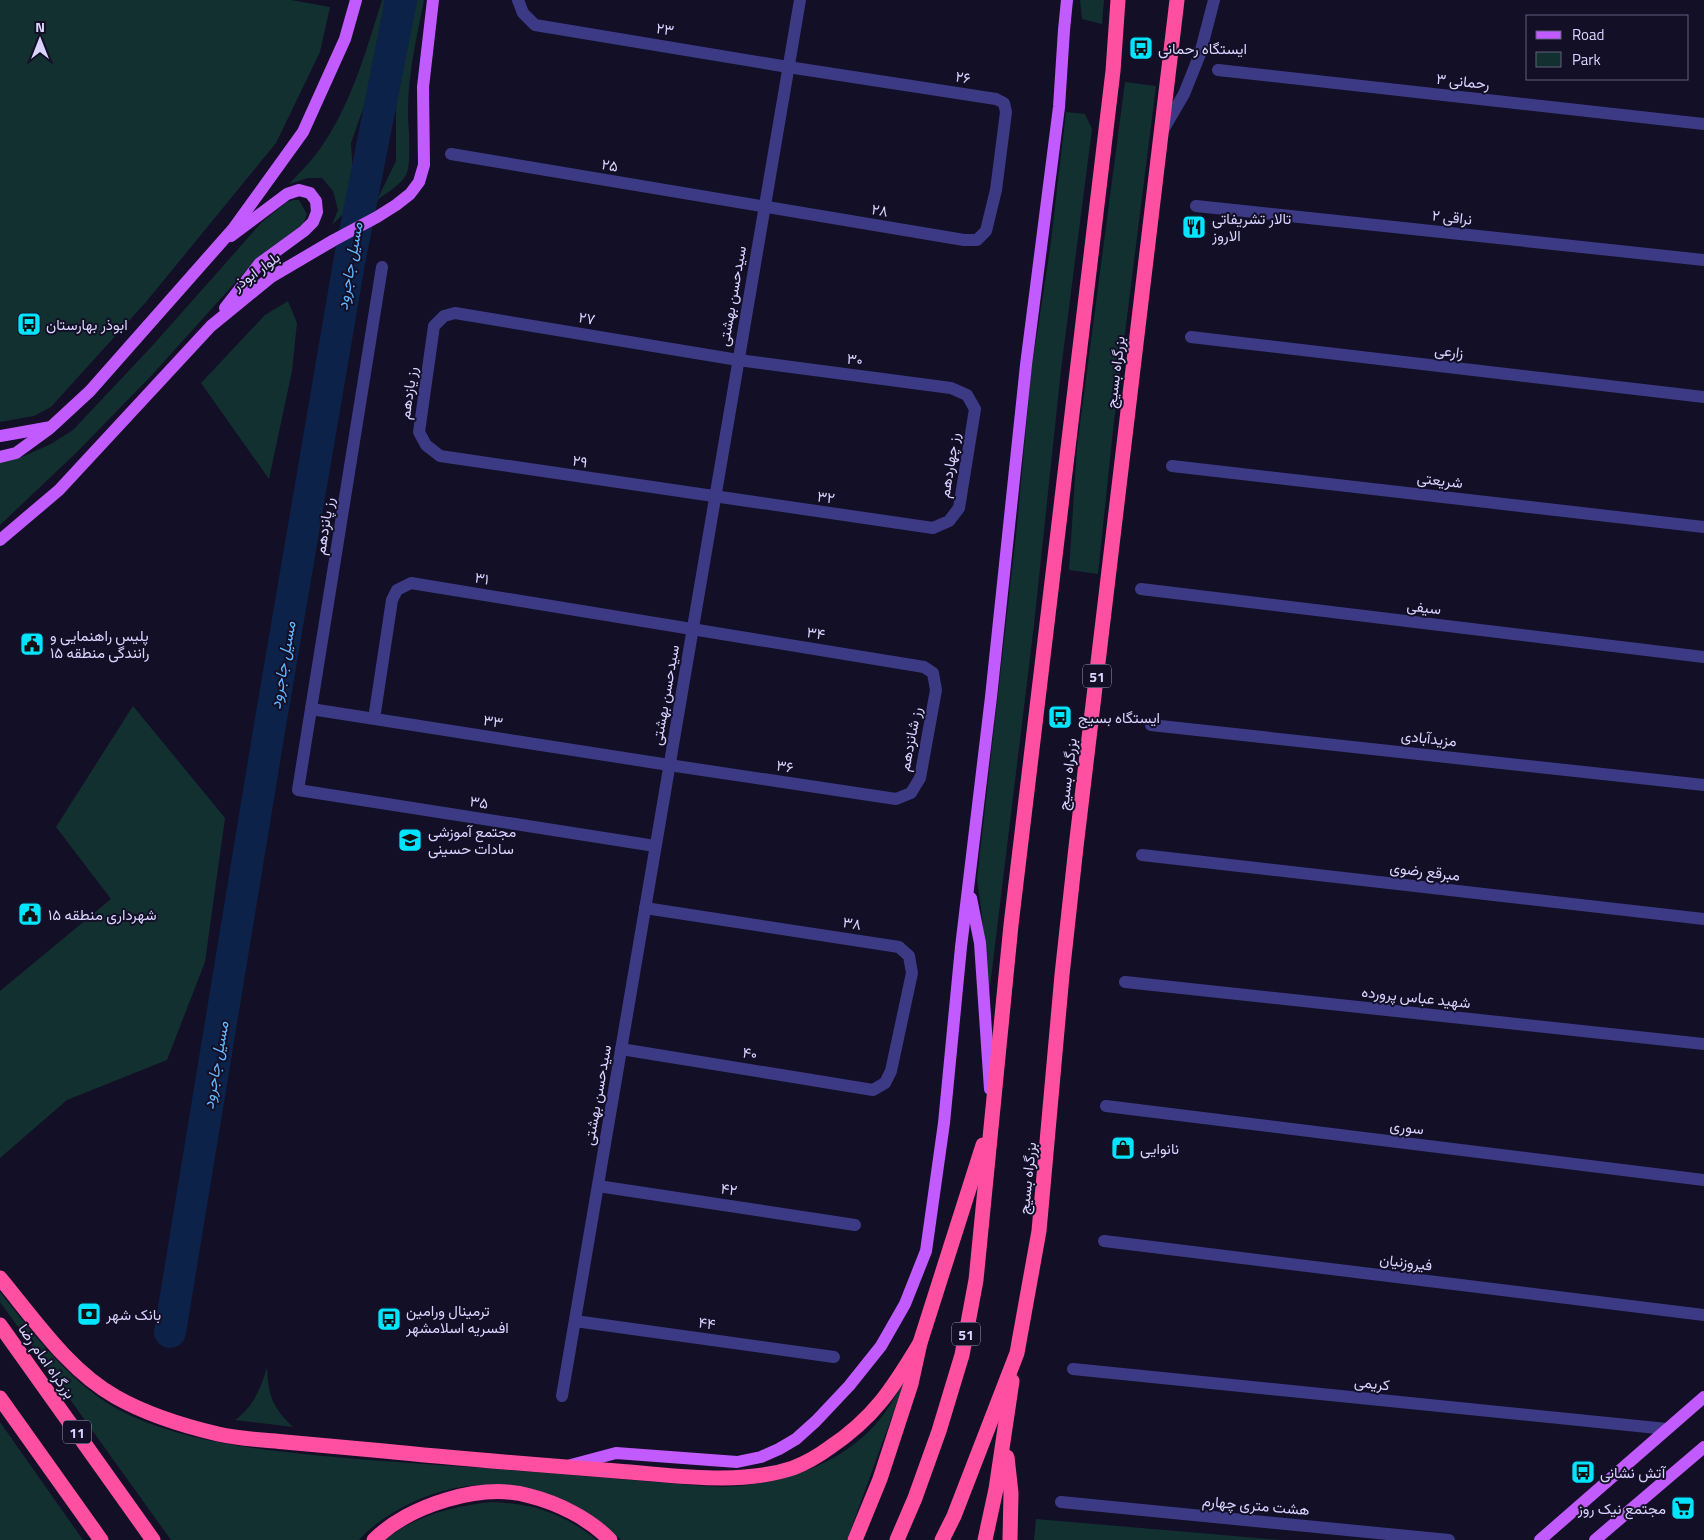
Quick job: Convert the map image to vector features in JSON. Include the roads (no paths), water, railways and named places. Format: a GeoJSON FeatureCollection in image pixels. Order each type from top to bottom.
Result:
{"type":"FeatureCollection","features":[{"type":"Feature","properties":{"kind":"highway","name":"51"},"geometry":{"type":"LineString","coordinates":[[897,1540],[915,1498],[939,1432],[962,1355],[976,1280],[1015,895],[1113,71],[1118,0]]}},
{"type":"Feature","properties":{"kind":"highway","name":"بزرگراه بسیج"},"geometry":{"type":"LineString","coordinates":[[942,1540],[954,1516],[1016,1352],[1039,1231],[1062,975],[1076,847],[1177,0]]}},
{"type":"Feature","properties":{"kind":"highway"},"geometry":{"type":"LineString","coordinates":[[856,1540],[880,1479],[912,1384],[920,1343],[992,1118]]}},
{"type":"Feature","properties":{"kind":"highway"},"geometry":{"type":"LineString","coordinates":[[0,1278],[56,1346],[89,1379],[115,1397],[164,1418],[220,1434],[257,1440],[690,1476],[732,1477],[763,1475],[794,1468],[816,1457],[849,1435],[876,1410],[900,1377],[920,1343]]}},
{"type":"Feature","properties":{"kind":"highway","name":"بزرگراه امام رضا"},"geometry":{"type":"LineString","coordinates":[[0,1325],[153,1540]]}},
{"type":"Feature","properties":{"kind":"highway"},"geometry":{"type":"LineString","coordinates":[[985,1540],[996,1489],[1016,1352]]}},
{"type":"Feature","properties":{"kind":"highway"},"geometry":{"type":"LineString","coordinates":[[0,1398],[101,1540]]}},
{"type":"Feature","properties":{"kind":"highway"},"geometry":{"type":"LineString","coordinates":[[1004,1435],[1011,1493],[1010,1540]]}},
{"type":"Feature","properties":{"kind":"highway"},"geometry":{"type":"LineString","coordinates":[[374,1540],[382,1532],[406,1516],[435,1504],[468,1496],[500,1492],[530,1496],[557,1506],[583,1519],[604,1533],[610,1540]]}},
{"type":"Feature","properties":{"kind":"main road"},"geometry":{"type":"LineString","coordinates":[[0,457],[16,453],[51,427],[90,391],[233,229],[303,132],[345,39],[356,0]]}},
{"type":"Feature","properties":{"kind":"main road","name":"بلوار ابوذر"},"geometry":{"type":"LineString","coordinates":[[0,540],[59,490],[211,326],[271,277],[377,217],[410,194],[419,182],[424,166],[423,86],[433,0]]}},
{"type":"Feature","properties":{"kind":"main road"},"geometry":{"type":"LineString","coordinates":[[564,1467],[616,1453],[737,1462],[761,1457],[796,1439],[849,1386],[880,1346],[905,1304],[926,1251],[944,1123],[968,886],[991,697],[1026,366],[1059,107],[1067,0]]}},
{"type":"Feature","properties":{"kind":"main road"},"geometry":{"type":"LineString","coordinates":[[211,326],[260,263],[304,231],[313,222],[317,212],[316,201],[310,193],[299,190],[287,194],[258,218],[218,245]]}},
{"type":"Feature","properties":{"kind":"main road"},"geometry":{"type":"LineString","coordinates":[[0,436],[51,427]]}},
{"type":"Feature","properties":{"kind":"main road"},"geometry":{"type":"LineString","coordinates":[[0,533],[59,490]]}},
{"type":"Feature","properties":{"kind":"main road"},"geometry":{"type":"LineString","coordinates":[[968,886],[980,943],[992,1118]]}},
{"type":"Feature","properties":{"kind":"main road"},"geometry":{"type":"LineString","coordinates":[[1540,1540],[1704,1397]]}},
{"type":"Feature","properties":{"kind":"main road"},"geometry":{"type":"LineString","coordinates":[[1594,1540],[1704,1447]]}},
{"type":"Feature","properties":{"kind":"street","name":"۲۳"},"geometry":{"type":"LineString","coordinates":[[518,0],[523,13],[535,24],[788,66]]}},
{"type":"Feature","properties":{"kind":"street","name":"سیدحسن بهشتی"},"geometry":{"type":"LineString","coordinates":[[562,1396],[800,0]]}},
{"type":"Feature","properties":{"kind":"street"},"geometry":{"type":"LineString","coordinates":[[1162,132],[1184,94],[1200,54],[1214,0]]}},
{"type":"Feature","properties":{"kind":"street","name":"۲۶"},"geometry":{"type":"LineString","coordinates":[[788,66],[996,99],[1004,103],[1006,112],[996,190],[986,231]]}},
{"type":"Feature","properties":{"kind":"street","name":"رحمانی ۳"},"geometry":{"type":"LineString","coordinates":[[1218,70],[1704,124]]}},
{"type":"Feature","properties":{"kind":"street","name":"۲۵"},"geometry":{"type":"LineString","coordinates":[[451,154],[764,207]]}},
{"type":"Feature","properties":{"kind":"street","name":"نراقی ۲"},"geometry":{"type":"LineString","coordinates":[[1196,206],[1704,260]]}},
{"type":"Feature","properties":{"kind":"street","name":"۲۸"},"geometry":{"type":"LineString","coordinates":[[764,207],[964,240],[977,240],[986,231]]}},
{"type":"Feature","properties":{"kind":"street","name":"رز پانزدهم"},"geometry":{"type":"LineString","coordinates":[[298,790],[382,266]]}},
{"type":"Feature","properties":{"kind":"street","name":"۲۷"},"geometry":{"type":"LineString","coordinates":[[434,326],[444,316],[455,313],[738,360]]}},
{"type":"Feature","properties":{"kind":"street","name":"رز یازدهم"},"geometry":{"type":"LineString","coordinates":[[434,326],[419,432],[426,445],[440,456]]}},
{"type":"Feature","properties":{"kind":"street","name":"زارعی"},"geometry":{"type":"LineString","coordinates":[[1191,336],[1704,397]]}},
{"type":"Feature","properties":{"kind":"street","name":"۳۰"},"geometry":{"type":"LineString","coordinates":[[738,360],[951,388],[967,395]]}},
{"type":"Feature","properties":{"kind":"street","name":"رز چهاردهم"},"geometry":{"type":"LineString","coordinates":[[933,528],[949,521],[959,508],[975,409],[967,395]]}},
{"type":"Feature","properties":{"kind":"street","name":"۲۹"},"geometry":{"type":"LineString","coordinates":[[440,456],[714,498]]}},
{"type":"Feature","properties":{"kind":"street","name":"شریعتی"},"geometry":{"type":"LineString","coordinates":[[1172,466],[1704,526]]}},
{"type":"Feature","properties":{"kind":"street","name":"۳۲"},"geometry":{"type":"LineString","coordinates":[[714,498],[933,528]]}},
{"type":"Feature","properties":{"kind":"street","name":"۳۱"},"geometry":{"type":"LineString","coordinates":[[374,719],[392,600],[397,590],[411,583],[692,630]]}},
{"type":"Feature","properties":{"kind":"street","name":"سیفی"},"geometry":{"type":"LineString","coordinates":[[1141,589],[1704,657]]}},
{"type":"Feature","properties":{"kind":"street","name":"۳۴"},"geometry":{"type":"LineString","coordinates":[[692,630],[924,667],[933,673]]}},
{"type":"Feature","properties":{"kind":"street","name":"رز شانزدهم"},"geometry":{"type":"LineString","coordinates":[[896,799],[912,792],[920,778],[936,690],[933,673]]}},
{"type":"Feature","properties":{"kind":"street","name":"۳۳"},"geometry":{"type":"LineString","coordinates":[[311,709],[669,765]]}},
{"type":"Feature","properties":{"kind":"street","name":"مزیدآبادی"},"geometry":{"type":"LineString","coordinates":[[1151,725],[1704,785]]}},
{"type":"Feature","properties":{"kind":"street","name":"۳۶"},"geometry":{"type":"LineString","coordinates":[[669,765],[896,799]]}},
{"type":"Feature","properties":{"kind":"street","name":"۳۵"},"geometry":{"type":"LineString","coordinates":[[298,790],[655,846]]}},
{"type":"Feature","properties":{"kind":"street","name":"مبرقع رضوی"},"geometry":{"type":"LineString","coordinates":[[1142,855],[1704,919]]}},
{"type":"Feature","properties":{"kind":"street","name":"۳۸"},"geometry":{"type":"LineString","coordinates":[[645,908],[899,947],[908,956],[912,973],[891,1072],[885,1083],[873,1090]]}},
{"type":"Feature","properties":{"kind":"street","name":"شهید عباس پرورده"},"geometry":{"type":"LineString","coordinates":[[1125,982],[1704,1044]]}},
{"type":"Feature","properties":{"kind":"street","name":"۴۰"},"geometry":{"type":"LineString","coordinates":[[621,1048],[873,1090]]}},
{"type":"Feature","properties":{"kind":"street","name":"سوری"},"geometry":{"type":"LineString","coordinates":[[1106,1106],[1704,1180]]}},
{"type":"Feature","properties":{"kind":"street","name":"۴۲"},"geometry":{"type":"LineString","coordinates":[[598,1186],[855,1225]]}},
{"type":"Feature","properties":{"kind":"street","name":"فیروزنیان"},"geometry":{"type":"LineString","coordinates":[[1104,1241],[1704,1315]]}},
{"type":"Feature","properties":{"kind":"street","name":"۴۴"},"geometry":{"type":"LineString","coordinates":[[575,1321],[834,1357]]}},
{"type":"Feature","properties":{"kind":"street","name":"کریمی"},"geometry":{"type":"LineString","coordinates":[[1073,1369],[1667,1429]]}},
{"type":"Feature","properties":{"kind":"street","name":"هشت متری چهارم"},"geometry":{"type":"LineString","coordinates":[[1061,1502],[1449,1540]]}},
{"type":"Feature","properties":{"kind":"waterway","name":"مسیل جاجرود"},"geometry":{"type":"LineString","coordinates":[[170,1332],[269,731],[349,263],[401,0]]}},
{"type":"Feature","properties":{"kind":"place","name":"ایستگاه رحمانی"},"geometry":{"type":"Point","coordinates":[1141,48]}},
{"type":"Feature","properties":{"kind":"place","name":"تالار تشریفاتی الاروز"},"geometry":{"type":"Point","coordinates":[1194,227]}},
{"type":"Feature","properties":{"kind":"place","name":"ابوذر بهارستان"},"geometry":{"type":"Point","coordinates":[29,324]}},
{"type":"Feature","properties":{"kind":"place","name":"پلیس راهنمایی و رانندگی منطقه ۱۵"},"geometry":{"type":"Point","coordinates":[32,644]}},
{"type":"Feature","properties":{"kind":"place","name":"ایستگاه بسیج"},"geometry":{"type":"Point","coordinates":[1060,717]}},
{"type":"Feature","properties":{"kind":"place","name":"مجتمع آموزشی سادات حسینی"},"geometry":{"type":"Point","coordinates":[410,840]}},
{"type":"Feature","properties":{"kind":"place","name":"شهرداری منطقه ۱۵"},"geometry":{"type":"Point","coordinates":[30,914]}},
{"type":"Feature","properties":{"kind":"place","name":"نانوایی"},"geometry":{"type":"Point","coordinates":[1123,1148]}},
{"type":"Feature","properties":{"kind":"place","name":"بانک شهر"},"geometry":{"type":"Point","coordinates":[89,1314]}},
{"type":"Feature","properties":{"kind":"place","name":"ترمینال ورامین افسریه اسلامشهر"},"geometry":{"type":"Point","coordinates":[389,1319]}},
{"type":"Feature","properties":{"kind":"place","name":"آتش نشانی"},"geometry":{"type":"Point","coordinates":[1583,1472]}},
{"type":"Feature","properties":{"kind":"place","name":"مجتمع نیک‌ روز"},"geometry":{"type":"Point","coordinates":[1683,1508]}}]}
